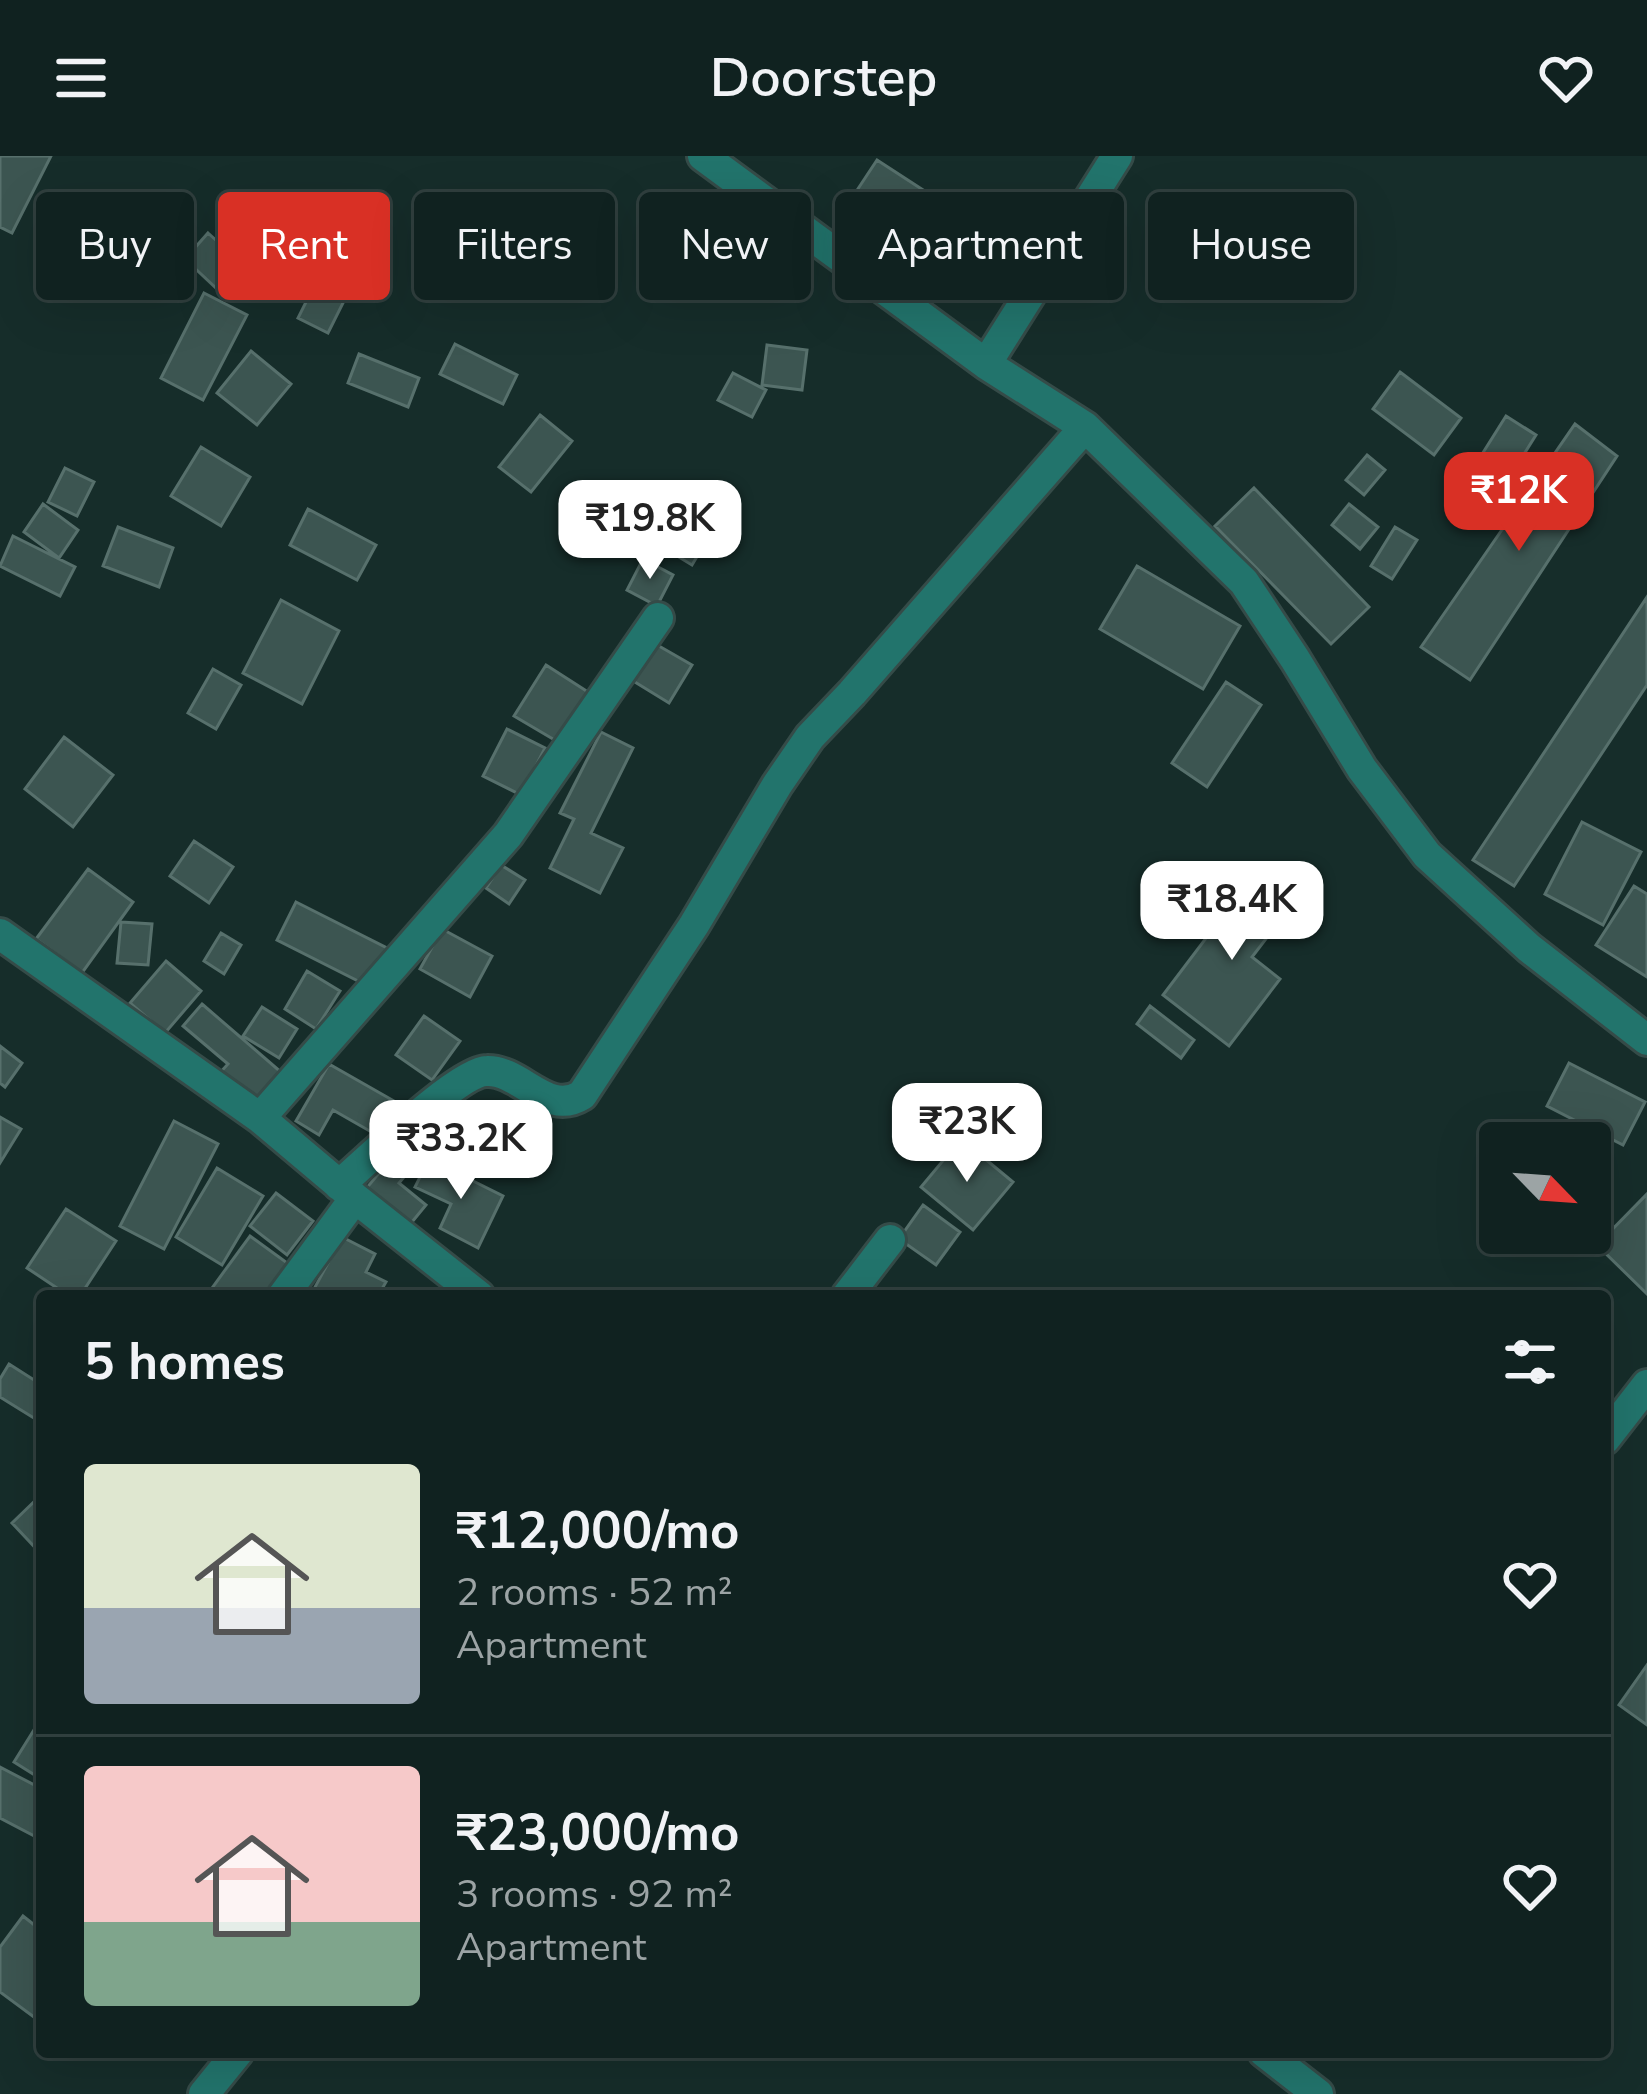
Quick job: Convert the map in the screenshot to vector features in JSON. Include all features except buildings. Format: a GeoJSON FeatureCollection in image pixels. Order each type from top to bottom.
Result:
{"type":"FeatureCollection","features":[{"type":"Feature","properties":{"kind":"street"},"geometry":{"type":"LineString","coordinates":[[704,156],[986,364],[1085,427],[1244,582],[1362,770],[1427,855],[1529,948],[1647,1040]]}},
{"type":"Feature","properties":{"kind":"street"},"geometry":{"type":"LineString","coordinates":[[986,364],[1117,156]]}},
{"type":"Feature","properties":{"kind":"street"},"geometry":{"type":"LineString","coordinates":[[287,1290],[347,1192],[448,1091],[471,1075],[486,1070],[499,1073],[556,1101],[571,1102],[582,1095],[810,736],[1085,427]]}},
{"type":"Feature","properties":{"kind":"street"},"geometry":{"type":"LineString","coordinates":[[260,1118],[508,835],[658,618]]}},
{"type":"Feature","properties":{"kind":"street"},"geometry":{"type":"LineString","coordinates":[[0,934],[260,1118],[470,1290]]}},
{"type":"Feature","properties":{"kind":"street"},"geometry":{"type":"LineString","coordinates":[[852,1290],[890,1240]]}},
{"type":"Feature","properties":{"kind":"street"},"geometry":{"type":"LineString","coordinates":[[1611,1431],[1647,1385]]}},
{"type":"Feature","properties":{"kind":"street"},"geometry":{"type":"LineString","coordinates":[[205,2094],[233,2058]]}},
{"type":"Feature","properties":{"kind":"street"},"geometry":{"type":"LineString","coordinates":[[1280,2058],[1318,2094]]}}]}
